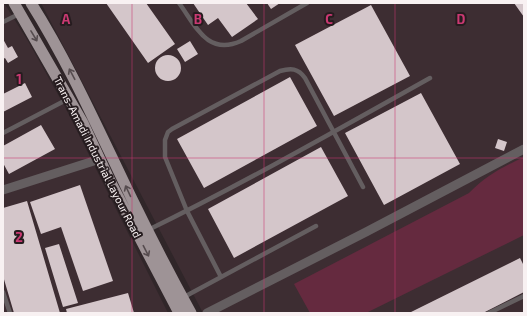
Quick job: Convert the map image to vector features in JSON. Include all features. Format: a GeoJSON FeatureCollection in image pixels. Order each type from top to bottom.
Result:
{"type":"FeatureCollection","features":[{"type":"Feature","properties":{"kind":"main road","name":"Trans-Amadi Industrial Layour Road"},"geometry":{"type":"LineString","coordinates":[[14,3],[83,123],[179,313]]}},
{"type":"Feature","properties":{"kind":"main road","name":"Trans-Amadi Industrial Layour Road"},"geometry":{"type":"LineString","coordinates":[[31,3],[81,92],[147,230],[191,313]]}},
{"type":"Feature","properties":{"kind":"street"},"geometry":{"type":"LineString","coordinates":[[206,313],[366,232],[524,149]]}},
{"type":"Feature","properties":{"kind":"street"},"geometry":{"type":"LineString","coordinates":[[3,190],[100,159]]}},
{"type":"Feature","properties":{"kind":"lane"},"geometry":{"type":"LineString","coordinates":[[179,3],[204,38],[211,43],[221,46],[232,45],[241,41],[307,3]]}},
{"type":"Feature","properties":{"kind":"lane"},"geometry":{"type":"LineString","coordinates":[[4,21],[20,14]]}},
{"type":"Feature","properties":{"kind":"lane"},"geometry":{"type":"LineString","coordinates":[[221,277],[187,211],[164,157],[165,140],[168,132],[273,74],[287,69],[294,69],[301,72],[363,187]]}},
{"type":"Feature","properties":{"kind":"lane"},"geometry":{"type":"LineString","coordinates":[[147,230],[187,211],[430,78]]}},
{"type":"Feature","properties":{"kind":"lane"},"geometry":{"type":"LineString","coordinates":[[3,133],[69,98]]}},
{"type":"Feature","properties":{"kind":"lane"},"geometry":{"type":"LineString","coordinates":[[183,298],[316,226]]}},
{"type":"Feature","properties":{"kind":"lane"},"geometry":{"type":"LineString","coordinates":[[3,292],[10,313]]}},
{"type":"Feature","properties":{"kind":"lane"},"geometry":{"type":"LineString","coordinates":[[489,313],[524,296]]}},
{"type":"Feature","properties":{"kind":"shaded area"},"geometry":{"type":"Polygon","coordinates":[[[3,3],[28,41],[65,107],[168,313],[3,313],[3,3]]]}},
{"type":"Feature","properties":{"kind":"shaded area"},"geometry":{"type":"Polygon","coordinates":[[[41,3],[524,3],[524,313],[203,313],[41,3]]]}},
{"type":"Feature","properties":{"kind":"shaded area"},"geometry":{"type":"Polygon","coordinates":[[[524,157],[524,235],[366,313],[310,313],[294,284],[469,193],[495,172],[524,157]]]}},
{"type":"Feature","properties":{"kind":"building"},"geometry":{"type":"Polygon","coordinates":[[[106,3],[146,3],[175,44],[148,63],[106,3]]]}},
{"type":"Feature","properties":{"kind":"building"},"geometry":{"type":"Polygon","coordinates":[[[193,3],[246,3],[258,19],[232,37],[218,18],[208,25],[193,3]]]}},
{"type":"Feature","properties":{"kind":"building"},"geometry":{"type":"Polygon","coordinates":[[[267,3],[280,3],[271,9],[267,3]]]}},
{"type":"Feature","properties":{"kind":"building"},"geometry":{"type":"Polygon","coordinates":[[[514,3],[524,3],[524,17],[514,3]]]}},
{"type":"Feature","properties":{"kind":"building"},"geometry":{"type":"Polygon","coordinates":[[[371,5],[410,76],[334,116],[295,45],[371,5]]]}},
{"type":"Feature","properties":{"kind":"building"},"geometry":{"type":"Polygon","coordinates":[[[3,39],[8,48],[12,46],[18,57],[8,63],[5,58],[3,59],[3,39]]]}},
{"type":"Feature","properties":{"kind":"building"},"geometry":{"type":"Polygon","coordinates":[[[190,41],[198,54],[185,62],[177,49],[190,41]]]}},
{"type":"Feature","properties":{"kind":"building"},"geometry":{"type":"Polygon","coordinates":[[[168,55],[177,59],[181,68],[177,77],[168,81],[159,77],[155,68],[159,59],[168,55]]]}},
{"type":"Feature","properties":{"kind":"building"},"geometry":{"type":"Polygon","coordinates":[[[290,77],[317,126],[204,188],[177,139],[290,77]]]}},
{"type":"Feature","properties":{"kind":"building"},"geometry":{"type":"Polygon","coordinates":[[[25,83],[32,97],[3,112],[3,94],[25,83]]]}},
{"type":"Feature","properties":{"kind":"building"},"geometry":{"type":"Polygon","coordinates":[[[421,93],[460,164],[384,205],[345,133],[421,93]]]}},
{"type":"Feature","properties":{"kind":"building"},"geometry":{"type":"Polygon","coordinates":[[[41,125],[55,149],[9,174],[3,163],[3,146],[41,125]]]}},
{"type":"Feature","properties":{"kind":"building"},"geometry":{"type":"Polygon","coordinates":[[[498,139],[507,142],[504,151],[495,148],[498,139]]]}},
{"type":"Feature","properties":{"kind":"building"},"geometry":{"type":"Polygon","coordinates":[[[321,147],[348,196],[234,258],[208,209],[321,147]]]}},
{"type":"Feature","properties":{"kind":"building"},"geometry":{"type":"Polygon","coordinates":[[[80,185],[113,281],[83,291],[61,227],[41,234],[30,202],[80,185]]]}},
{"type":"Feature","properties":{"kind":"building"},"geometry":{"type":"Polygon","coordinates":[[[27,201],[60,313],[14,313],[3,276],[3,208],[27,201]]]}},
{"type":"Feature","properties":{"kind":"building"},"geometry":{"type":"Polygon","coordinates":[[[59,244],[78,303],[63,307],[45,248],[59,244]]]}},
{"type":"Feature","properties":{"kind":"building"},"geometry":{"type":"Polygon","coordinates":[[[520,258],[524,266],[524,292],[483,313],[409,313],[520,258]]]}},
{"type":"Feature","properties":{"kind":"building"},"geometry":{"type":"Polygon","coordinates":[[[128,293],[134,313],[67,313],[66,309],[128,293]]]}}]}
